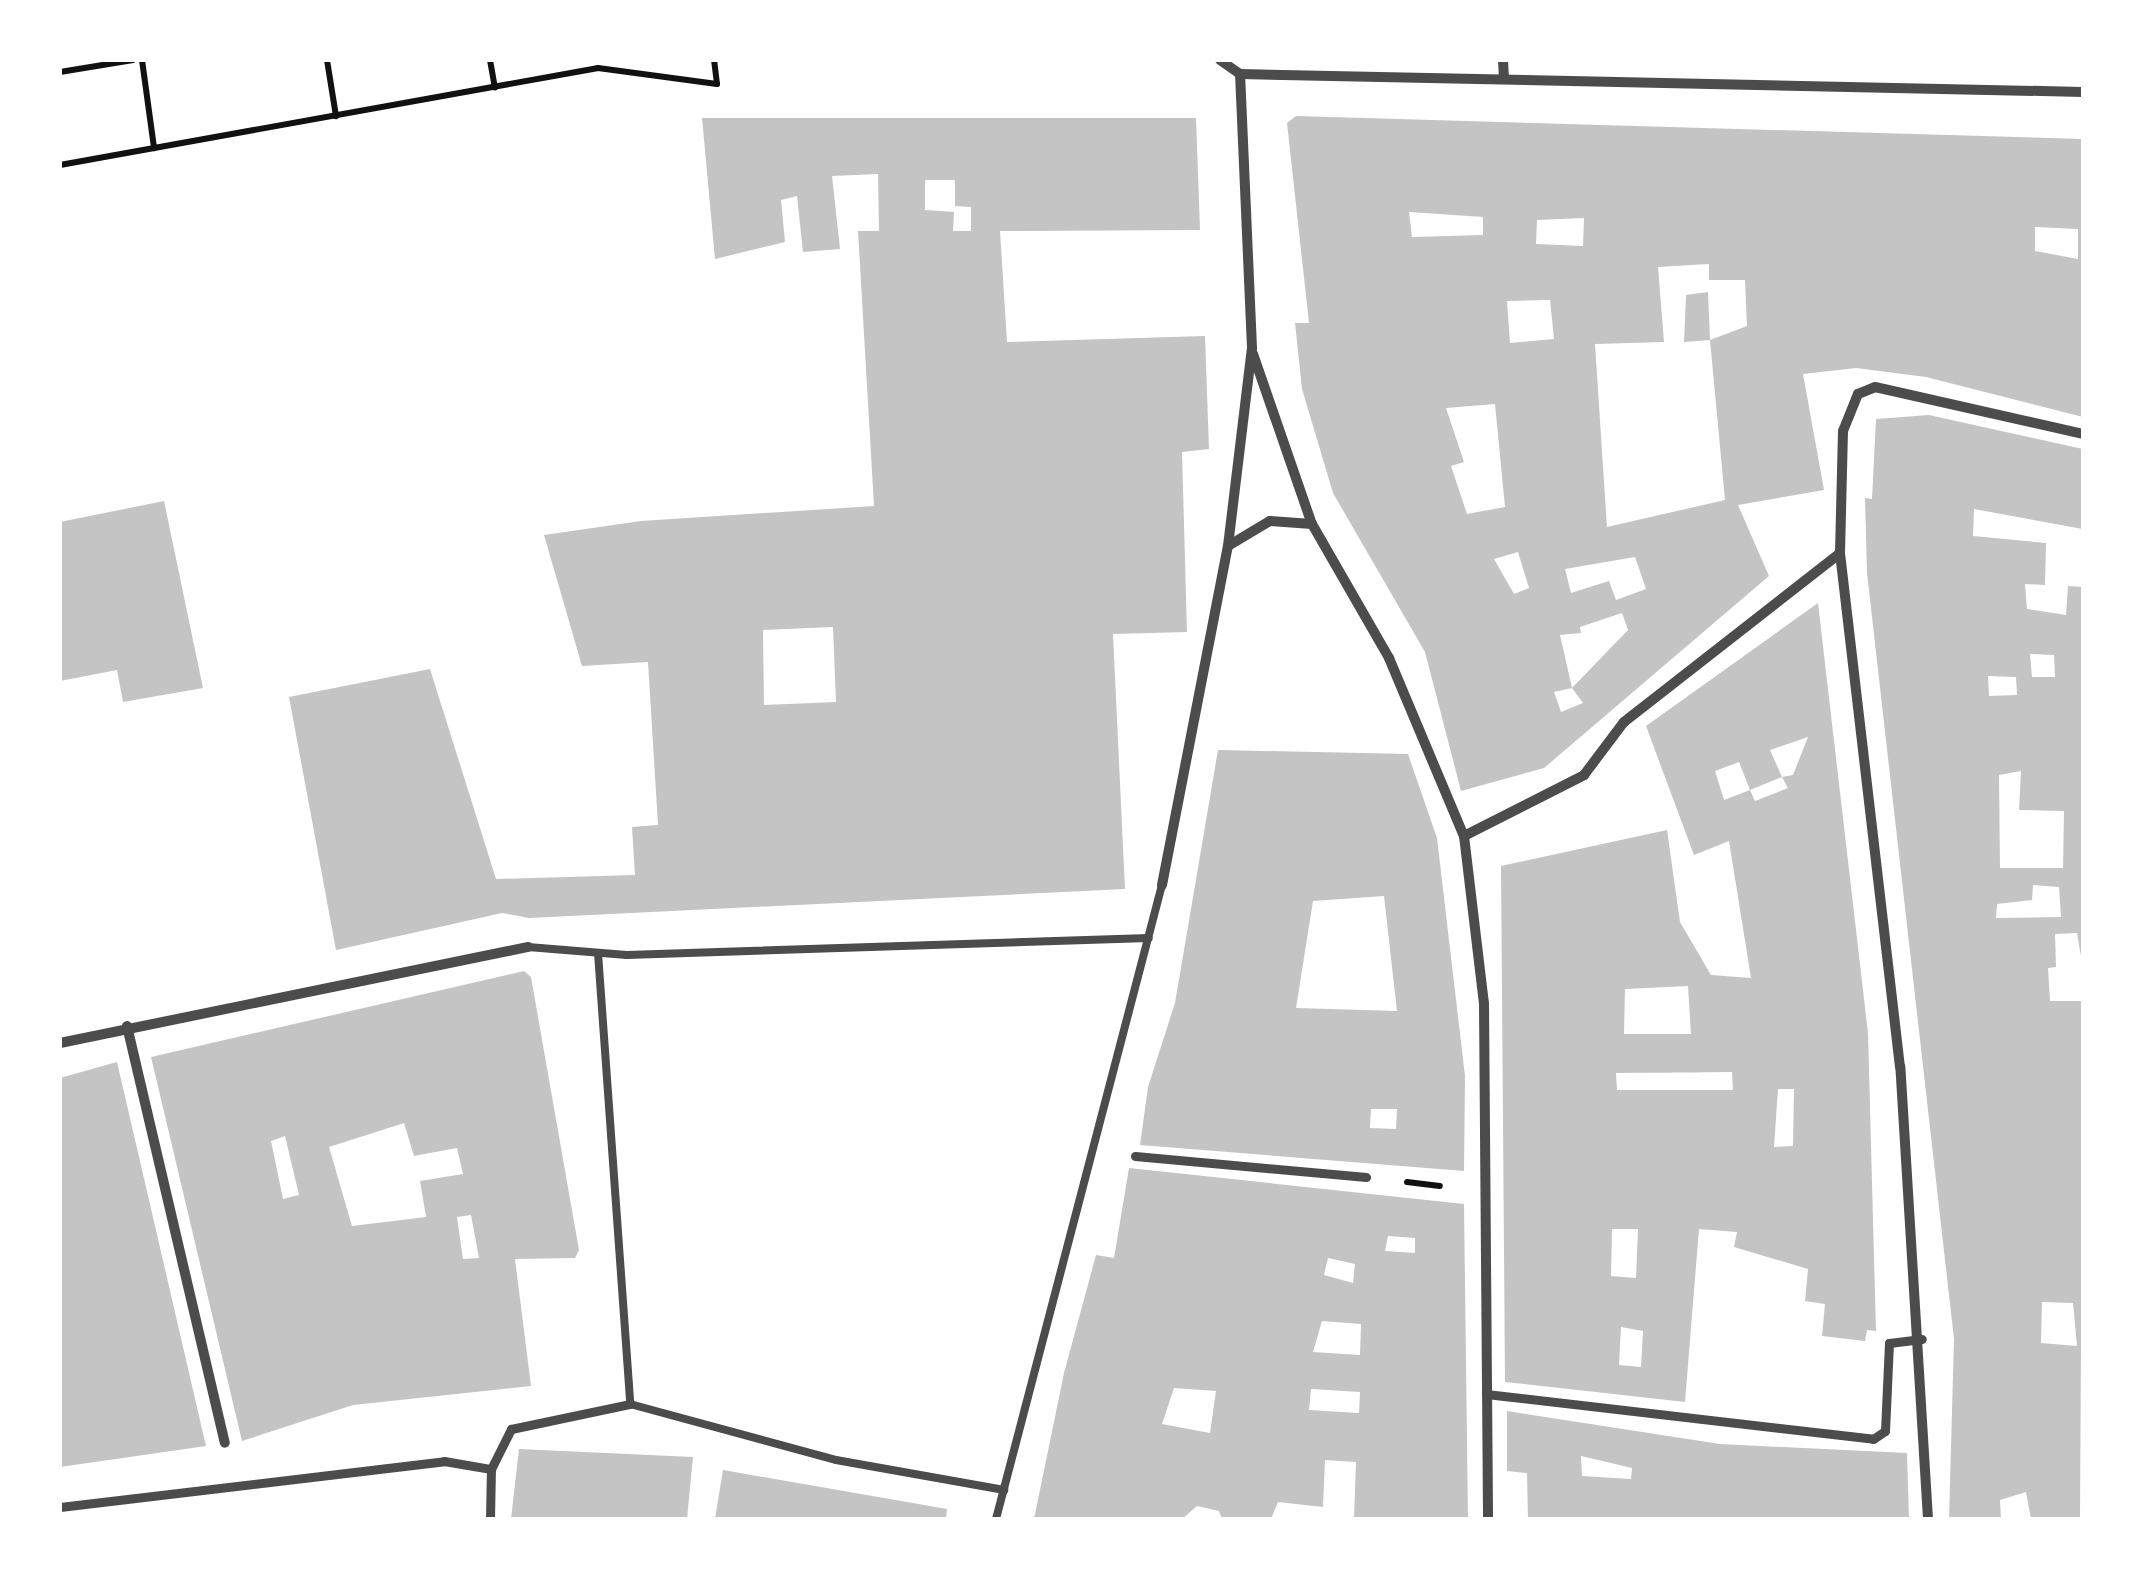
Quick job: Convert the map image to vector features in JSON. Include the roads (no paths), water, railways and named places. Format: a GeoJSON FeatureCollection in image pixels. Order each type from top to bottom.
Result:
{"type":"FeatureCollection","features":[{"type":"Feature","properties":{"kind":"street"},"geometry":{"type":"LineString","coordinates":[[1220,60],[1240,74],[2083,92]]}},
{"type":"Feature","properties":{"kind":"street"},"geometry":{"type":"LineString","coordinates":[[1502,60],[1504,78]]}},
{"type":"Feature","properties":{"kind":"street"},"geometry":{"type":"LineString","coordinates":[[1162,886],[1228,546],[1252,348],[1240,74]]}},
{"type":"Feature","properties":{"kind":"street"},"geometry":{"type":"LineString","coordinates":[[1252,348],[1312,524],[1390,658],[1464,836],[1484,1004],[1488,1519]]}},
{"type":"Feature","properties":{"kind":"street"},"geometry":{"type":"LineString","coordinates":[[1928,1519],[1922,1339],[1900,1067],[1840,553],[1842,431],[1858,394],[1875,387],[1907,390],[2083,434]]}},
{"type":"Feature","properties":{"kind":"street"},"geometry":{"type":"LineString","coordinates":[[1228,546],[1270,521],[1312,524]]}},
{"type":"Feature","properties":{"kind":"street"},"geometry":{"type":"LineString","coordinates":[[1464,836],[1584,775],[1624,722],[1840,553]]}},
{"type":"Feature","properties":{"kind":"street"},"geometry":{"type":"LineString","coordinates":[[60,1043],[127,1026],[528,947]]}},
{"type":"Feature","properties":{"kind":"street"},"geometry":{"type":"LineString","coordinates":[[127,1026],[225,1443]]}},
{"type":"Feature","properties":{"kind":"street"},"geometry":{"type":"LineString","coordinates":[[1135,1156],[1366,1177]]}},
{"type":"Feature","properties":{"kind":"street"},"geometry":{"type":"LineString","coordinates":[[1486,1394],[1873,1440],[1885,1431],[1889,1343],[1922,1339]]}},
{"type":"Feature","properties":{"kind":"street"},"geometry":{"type":"LineString","coordinates":[[490,1519],[491,1469],[511,1428],[630,1404]]}},
{"type":"Feature","properties":{"kind":"street"},"geometry":{"type":"LineString","coordinates":[[60,1508],[444,1461],[491,1469]]}},
{"type":"Feature","properties":{"kind":"lane"},"geometry":{"type":"LineString","coordinates":[[996,1519],[1162,886]]}},
{"type":"Feature","properties":{"kind":"lane"},"geometry":{"type":"LineString","coordinates":[[528,947],[598,953],[1148,938]]}},
{"type":"Feature","properties":{"kind":"lane"},"geometry":{"type":"LineString","coordinates":[[598,953],[630,1404],[836,1460],[1004,1490]]}}]}
